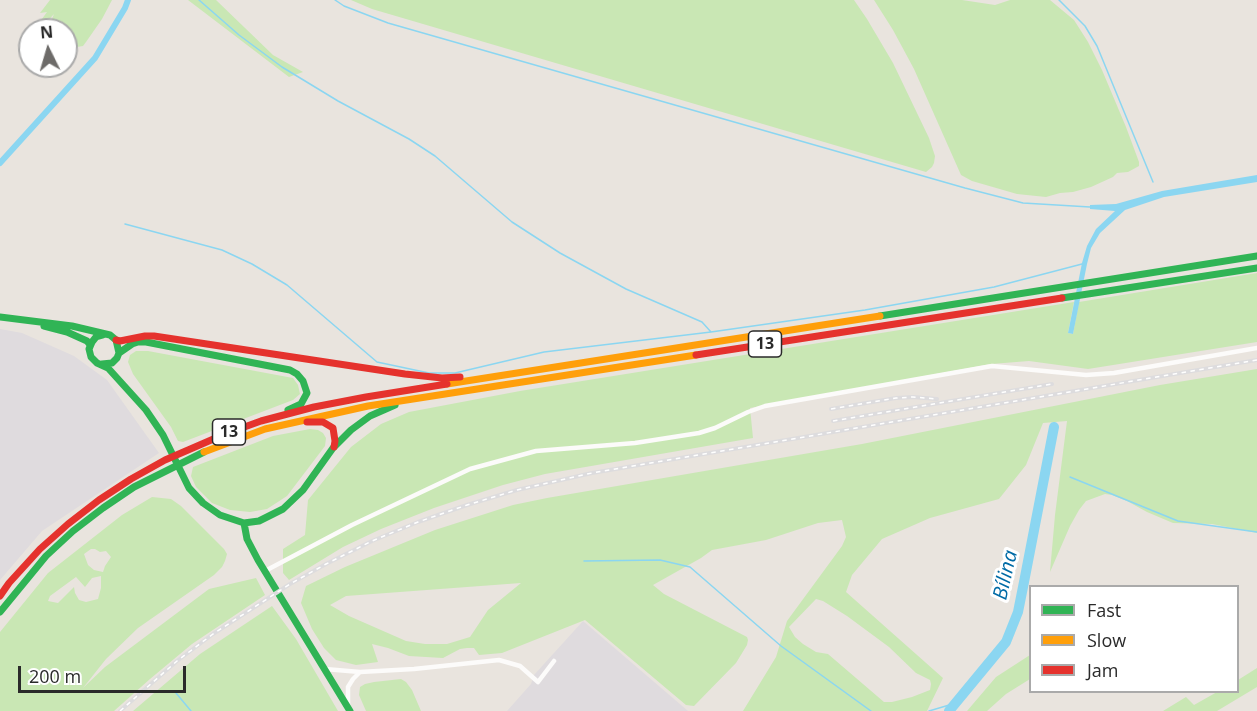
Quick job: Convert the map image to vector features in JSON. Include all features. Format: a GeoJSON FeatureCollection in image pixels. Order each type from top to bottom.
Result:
{"type":"FeatureCollection","features":[{"type":"Feature","properties":{"kind":"main road","name":"13"},"geometry":{"type":"LineString","coordinates":[[0,596],[40,549],[99,500],[165,460],[261,421],[314,407],[366,397],[1257,256]]}},
{"type":"Feature","properties":{"kind":"main road","name":"13"},"geometry":{"type":"LineString","coordinates":[[0,612],[46,556],[103,508],[134,487],[166,470],[206,451],[265,429],[319,416],[416,398],[1257,268]]}},
{"type":"Feature","properties":{"kind":"main road"},"geometry":{"type":"LineString","coordinates":[[0,317],[62,325],[110,335],[116,340],[120,349],[119,354]]}},
{"type":"Feature","properties":{"kind":"main road"},"geometry":{"type":"LineString","coordinates":[[0,317],[66,332],[87,341],[90,345]]}},
{"type":"Feature","properties":{"kind":"main road"},"geometry":{"type":"LineString","coordinates":[[102,335],[94,339],[90,345],[91,357],[108,368],[146,410],[163,435],[189,488],[202,503],[220,515],[244,524],[259,521],[283,509],[303,490],[333,448],[351,430],[370,416],[416,398]]}},
{"type":"Feature","properties":{"kind":"main road"},"geometry":{"type":"LineString","coordinates":[[116,340],[154,336],[394,373],[442,378],[508,375]]}},
{"type":"Feature","properties":{"kind":"main road"},"geometry":{"type":"LineString","coordinates":[[102,364],[114,361],[132,344],[146,342],[290,370],[297,374],[303,381],[307,393],[302,404],[261,421]]}},
{"type":"Feature","properties":{"kind":"main road"},"geometry":{"type":"LineString","coordinates":[[114,361],[122,382]]}},
{"type":"Feature","properties":{"kind":"main road"},"geometry":{"type":"LineString","coordinates":[[265,429],[323,422],[333,428],[335,441],[333,448]]}},
{"type":"Feature","properties":{"kind":"main road"},"geometry":{"type":"LineString","coordinates":[[244,524],[247,538],[265,571],[349,709]]}},
{"type":"Feature","properties":{"kind":"street"},"geometry":{"type":"LineString","coordinates":[[265,571],[351,525],[470,469],[536,451],[679,437],[715,428],[765,406],[992,366],[1086,375],[1114,373],[1257,348]]}},
{"type":"Feature","properties":{"kind":"street"},"geometry":{"type":"LineString","coordinates":[[325,669],[360,672],[499,660],[520,666],[538,682],[554,662]]}},
{"type":"Feature","properties":{"kind":"street"},"geometry":{"type":"LineString","coordinates":[[349,709],[348,687],[360,672]]}},
{"type":"Feature","properties":{"kind":"shaded area"},"geometry":{"type":"Polygon","coordinates":[[[0,329],[22,333],[74,356],[107,380],[159,453],[42,531],[0,580],[0,329]]]}},
{"type":"Feature","properties":{"kind":"shaded area"},"geometry":{"type":"Polygon","coordinates":[[[583,621],[688,711],[507,711],[531,684],[534,675],[583,621]]]}},
{"type":"Feature","properties":{"kind":"green space"},"geometry":{"type":"Polygon","coordinates":[[[50,0],[112,0],[83,46],[78,47],[78,18],[52,18],[54,14],[50,18],[43,18],[47,12],[40,13],[50,0]]]}},
{"type":"Feature","properties":{"kind":"green space"},"geometry":{"type":"Polygon","coordinates":[[[188,0],[216,0],[273,55],[303,72],[289,77],[188,0]]]}},
{"type":"Feature","properties":{"kind":"green space"},"geometry":{"type":"Polygon","coordinates":[[[351,0],[854,0],[893,63],[929,138],[935,156],[934,163],[926,172],[372,9],[351,0]]]}},
{"type":"Feature","properties":{"kind":"green space"},"geometry":{"type":"Polygon","coordinates":[[[874,0],[962,0],[995,5],[1010,0],[1050,0],[1074,20],[1088,42],[1126,127],[1139,166],[1128,172],[1117,173],[1091,187],[1046,197],[1017,194],[972,181],[961,175],[914,69],[874,0]]]}},
{"type":"Feature","properties":{"kind":"green space"},"geometry":{"type":"Polygon","coordinates":[[[1257,273],[1257,342],[1088,369],[1029,361],[991,364],[750,408],[753,438],[545,474],[503,485],[381,529],[343,547],[289,580],[283,573],[283,549],[305,535],[308,500],[351,447],[381,424],[409,412],[520,391],[1074,302],[1068,333],[1073,334],[1079,302],[1257,273]]]}},
{"type":"Feature","properties":{"kind":"green space"},"geometry":{"type":"Polygon","coordinates":[[[136,351],[148,351],[293,378],[300,394],[293,400],[183,442],[178,441],[171,427],[133,374],[128,362],[130,355],[136,351]]]}},
{"type":"Feature","properties":{"kind":"green space"},"geometry":{"type":"Polygon","coordinates":[[[1257,369],[1257,533],[1212,524],[1173,523],[1127,501],[1105,494],[1086,501],[1079,510],[1050,572],[1067,421],[1043,423],[1026,465],[999,499],[930,518],[882,539],[852,575],[846,592],[943,678],[927,711],[743,711],[776,657],[787,621],[842,546],[846,537],[842,520],[818,523],[766,540],[712,550],[653,585],[664,594],[747,637],[747,645],[736,663],[694,706],[686,705],[585,620],[502,653],[479,655],[474,648],[467,648],[443,658],[409,656],[372,644],[378,662],[356,665],[336,660],[324,648],[312,629],[301,603],[306,586],[345,567],[435,530],[513,505],[862,444],[1160,385],[1257,369]],[[521,583],[346,596],[330,605],[349,616],[406,641],[447,644],[470,637],[488,610],[521,583]],[[816,599],[789,627],[803,644],[816,652],[828,654],[884,702],[912,697],[930,690],[930,680],[916,673],[889,647],[847,616],[816,599]]]}},
{"type":"Feature","properties":{"kind":"green space"},"geometry":{"type":"Polygon","coordinates":[[[310,429],[323,433],[326,438],[325,446],[287,496],[267,509],[250,512],[230,510],[212,503],[196,487],[191,476],[193,467],[273,436],[310,429]]]}},
{"type":"Feature","properties":{"kind":"green space"},"geometry":{"type":"Polygon","coordinates":[[[152,497],[171,499],[181,506],[227,554],[222,567],[214,575],[138,628],[106,659],[83,688],[105,667],[209,589],[256,578],[265,595],[192,644],[114,711],[0,711],[0,632],[48,573],[122,515],[152,497]],[[91,549],[84,554],[88,565],[94,570],[103,572],[111,557],[106,551],[91,549]],[[101,576],[92,578],[85,587],[76,577],[50,596],[48,601],[58,603],[74,587],[79,600],[86,602],[98,599],[101,576]]]}},
{"type":"Feature","properties":{"kind":"green space"},"geometry":{"type":"Polygon","coordinates":[[[272,606],[296,639],[338,711],[133,711],[200,654],[272,606]]]}},
{"type":"Feature","properties":{"kind":"green space"},"geometry":{"type":"Polygon","coordinates":[[[1029,656],[1029,680],[1006,694],[987,711],[967,711],[996,677],[1029,656]]]}},
{"type":"Feature","properties":{"kind":"green space"},"geometry":{"type":"Polygon","coordinates":[[[1257,668],[1257,687],[1217,711],[1163,711],[1186,697],[1194,705],[1215,693],[1239,693],[1239,679],[1257,668]]]}},
{"type":"Feature","properties":{"kind":"green space"},"geometry":{"type":"Polygon","coordinates":[[[401,679],[412,690],[421,711],[366,711],[359,695],[360,687],[374,682],[401,679]]]}},
{"type":"Feature","properties":{"kind":"water"},"geometry":{"type":"Polygon","coordinates":[[[1257,175],[1257,182],[1164,197],[1125,210],[1100,233],[1091,248],[1073,334],[1068,333],[1087,246],[1096,229],[1115,211],[1090,209],[1090,205],[1116,204],[1162,191],[1257,175]]]}},
{"type":"Feature","properties":{"kind":"waterway"},"geometry":{"type":"LineString","coordinates":[[0,163],[95,58],[128,0]]}},
{"type":"Feature","properties":{"kind":"waterway"},"geometry":{"type":"LineString","coordinates":[[199,0],[239,35],[282,67],[435,156],[512,222],[560,253],[626,289],[702,322],[711,332],[865,310],[994,287],[1082,264]]}},
{"type":"Feature","properties":{"kind":"waterway"},"geometry":{"type":"LineString","coordinates":[[335,0],[344,6],[388,23],[965,188],[1023,203],[1090,207]]}},
{"type":"Feature","properties":{"kind":"waterway"},"geometry":{"type":"LineString","coordinates":[[1059,0],[1085,26],[1097,46],[1153,182]]}},
{"type":"Feature","properties":{"kind":"waterway"},"geometry":{"type":"LineString","coordinates":[[125,224],[222,250],[252,264],[287,285],[377,362],[429,373],[455,373],[544,352],[711,332]]}},
{"type":"Feature","properties":{"kind":"waterway","name":"Bílina"},"geometry":{"type":"LineString","coordinates":[[949,711],[1006,642],[1018,612],[1054,427]]}},
{"type":"Feature","properties":{"kind":"waterway"},"geometry":{"type":"LineString","coordinates":[[1070,477],[1178,521],[1257,532]]}},
{"type":"Feature","properties":{"kind":"waterway"},"geometry":{"type":"LineString","coordinates":[[584,561],[660,560],[690,567],[781,646],[871,711]]}},
{"type":"Feature","properties":{"kind":"waterway"},"geometry":{"type":"LineString","coordinates":[[176,693],[191,711]]}},
{"type":"Feature","properties":{"kind":"waterway"},"geometry":{"type":"LineString","coordinates":[[929,711],[956,703]]}},
{"type":"Feature","properties":{"kind":"railway"},"geometry":{"type":"LineString","coordinates":[[120,711],[177,661],[213,634],[290,584],[372,541],[467,505],[517,490],[592,473],[1257,360]]}},
{"type":"Feature","properties":{"kind":"railway"},"geometry":{"type":"LineString","coordinates":[[833,421],[1052,384]]}},
{"type":"Feature","properties":{"kind":"railway"},"geometry":{"type":"LineString","coordinates":[[831,409],[896,398],[937,399]]}},
{"type":"Feature","properties":{"kind":"traffic: fast"},"geometry":{"type":"LineString","coordinates":[[880,316],[1257,256]]}},
{"type":"Feature","properties":{"kind":"traffic: fast"},"geometry":{"type":"LineString","coordinates":[[1062,298],[1257,268]]}},
{"type":"Feature","properties":{"kind":"traffic: fast"},"geometry":{"type":"LineString","coordinates":[[0,317],[72,326],[110,335],[116,340],[119,353],[112,363],[102,364]]}},
{"type":"Feature","properties":{"kind":"traffic: fast"},"geometry":{"type":"LineString","coordinates":[[44,326],[67,332],[87,341],[90,345]]}},
{"type":"Feature","properties":{"kind":"traffic: fast"},"geometry":{"type":"LineString","coordinates":[[103,335],[96,337],[92,342],[89,349],[91,357],[108,368],[146,410],[163,435],[189,488],[203,503],[220,515],[244,523],[247,539],[258,560],[350,711]]}},
{"type":"Feature","properties":{"kind":"traffic: fast"},"geometry":{"type":"LineString","coordinates":[[119,353],[132,344],[146,342],[290,370],[303,381],[307,393],[301,404],[288,410]]}},
{"type":"Feature","properties":{"kind":"traffic: fast"},"geometry":{"type":"LineString","coordinates":[[244,523],[259,521],[283,509],[303,490],[333,448],[351,430],[370,416],[395,405]]}},
{"type":"Feature","properties":{"kind":"traffic: fast"},"geometry":{"type":"LineString","coordinates":[[0,612],[46,556],[73,531],[134,487],[204,452]]}},
{"type":"Feature","properties":{"kind":"traffic: slow"},"geometry":{"type":"LineString","coordinates":[[447,384],[880,316]]}},
{"type":"Feature","properties":{"kind":"traffic: slow"},"geometry":{"type":"LineString","coordinates":[[204,452],[265,429],[368,406],[696,355]]}},
{"type":"Feature","properties":{"kind":"traffic: jam"},"geometry":{"type":"LineString","coordinates":[[696,355],[1062,298]]}},
{"type":"Feature","properties":{"kind":"traffic: jam"},"geometry":{"type":"LineString","coordinates":[[116,340],[154,336],[405,374],[442,378],[460,377]]}},
{"type":"Feature","properties":{"kind":"traffic: jam"},"geometry":{"type":"LineString","coordinates":[[0,596],[40,549],[68,524],[99,500],[165,460],[261,421],[314,407],[447,384]]}},
{"type":"Feature","properties":{"kind":"traffic: jam"},"geometry":{"type":"LineString","coordinates":[[307,422],[323,422],[333,428],[334,447]]}}]}
